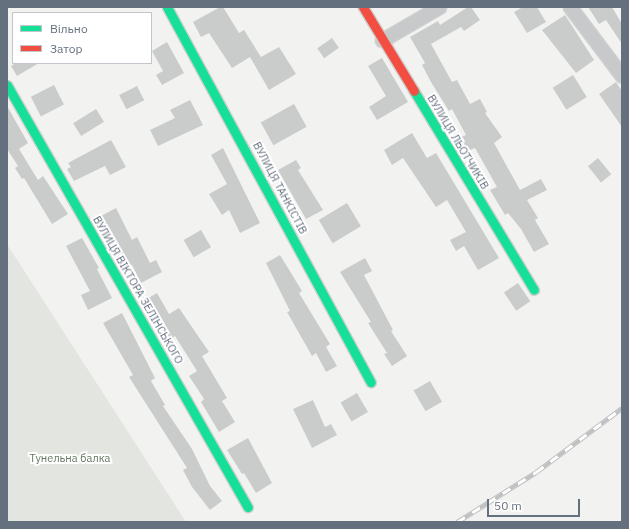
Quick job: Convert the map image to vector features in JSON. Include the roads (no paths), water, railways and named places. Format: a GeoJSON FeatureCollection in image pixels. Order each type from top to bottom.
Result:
{"type":"FeatureCollection","features":[{"type":"Feature","properties":{"kind":"street","name":"ВУЛИЦЯ ТАНКІСТІВ"},"geometry":{"type":"LineString","coordinates":[[166,7],[371,382]]}},
{"type":"Feature","properties":{"kind":"street","name":"ВУЛИЦЯ ЛЬОТЧИКІВ"},"geometry":{"type":"LineString","coordinates":[[363,7],[534,290]]}},
{"type":"Feature","properties":{"kind":"street"},"geometry":{"type":"LineString","coordinates":[[382,40],[439,7]]}},
{"type":"Feature","properties":{"kind":"street"},"geometry":{"type":"LineString","coordinates":[[570,7],[622,76]]}},
{"type":"Feature","properties":{"kind":"street","name":"ВУЛИЦЯ ВІКТОРА ЗЕЛІНСЬКОГО"},"geometry":{"type":"LineString","coordinates":[[7,85],[248,507]]}},
{"type":"Feature","properties":{"kind":"railway"},"geometry":{"type":"LineString","coordinates":[[457,522],[536,472],[622,408]]}},
{"type":"Feature","properties":{"kind":"park label","name":"Тунельна балка"},"geometry":{"type":"Point","coordinates":[70,458]}}]}
